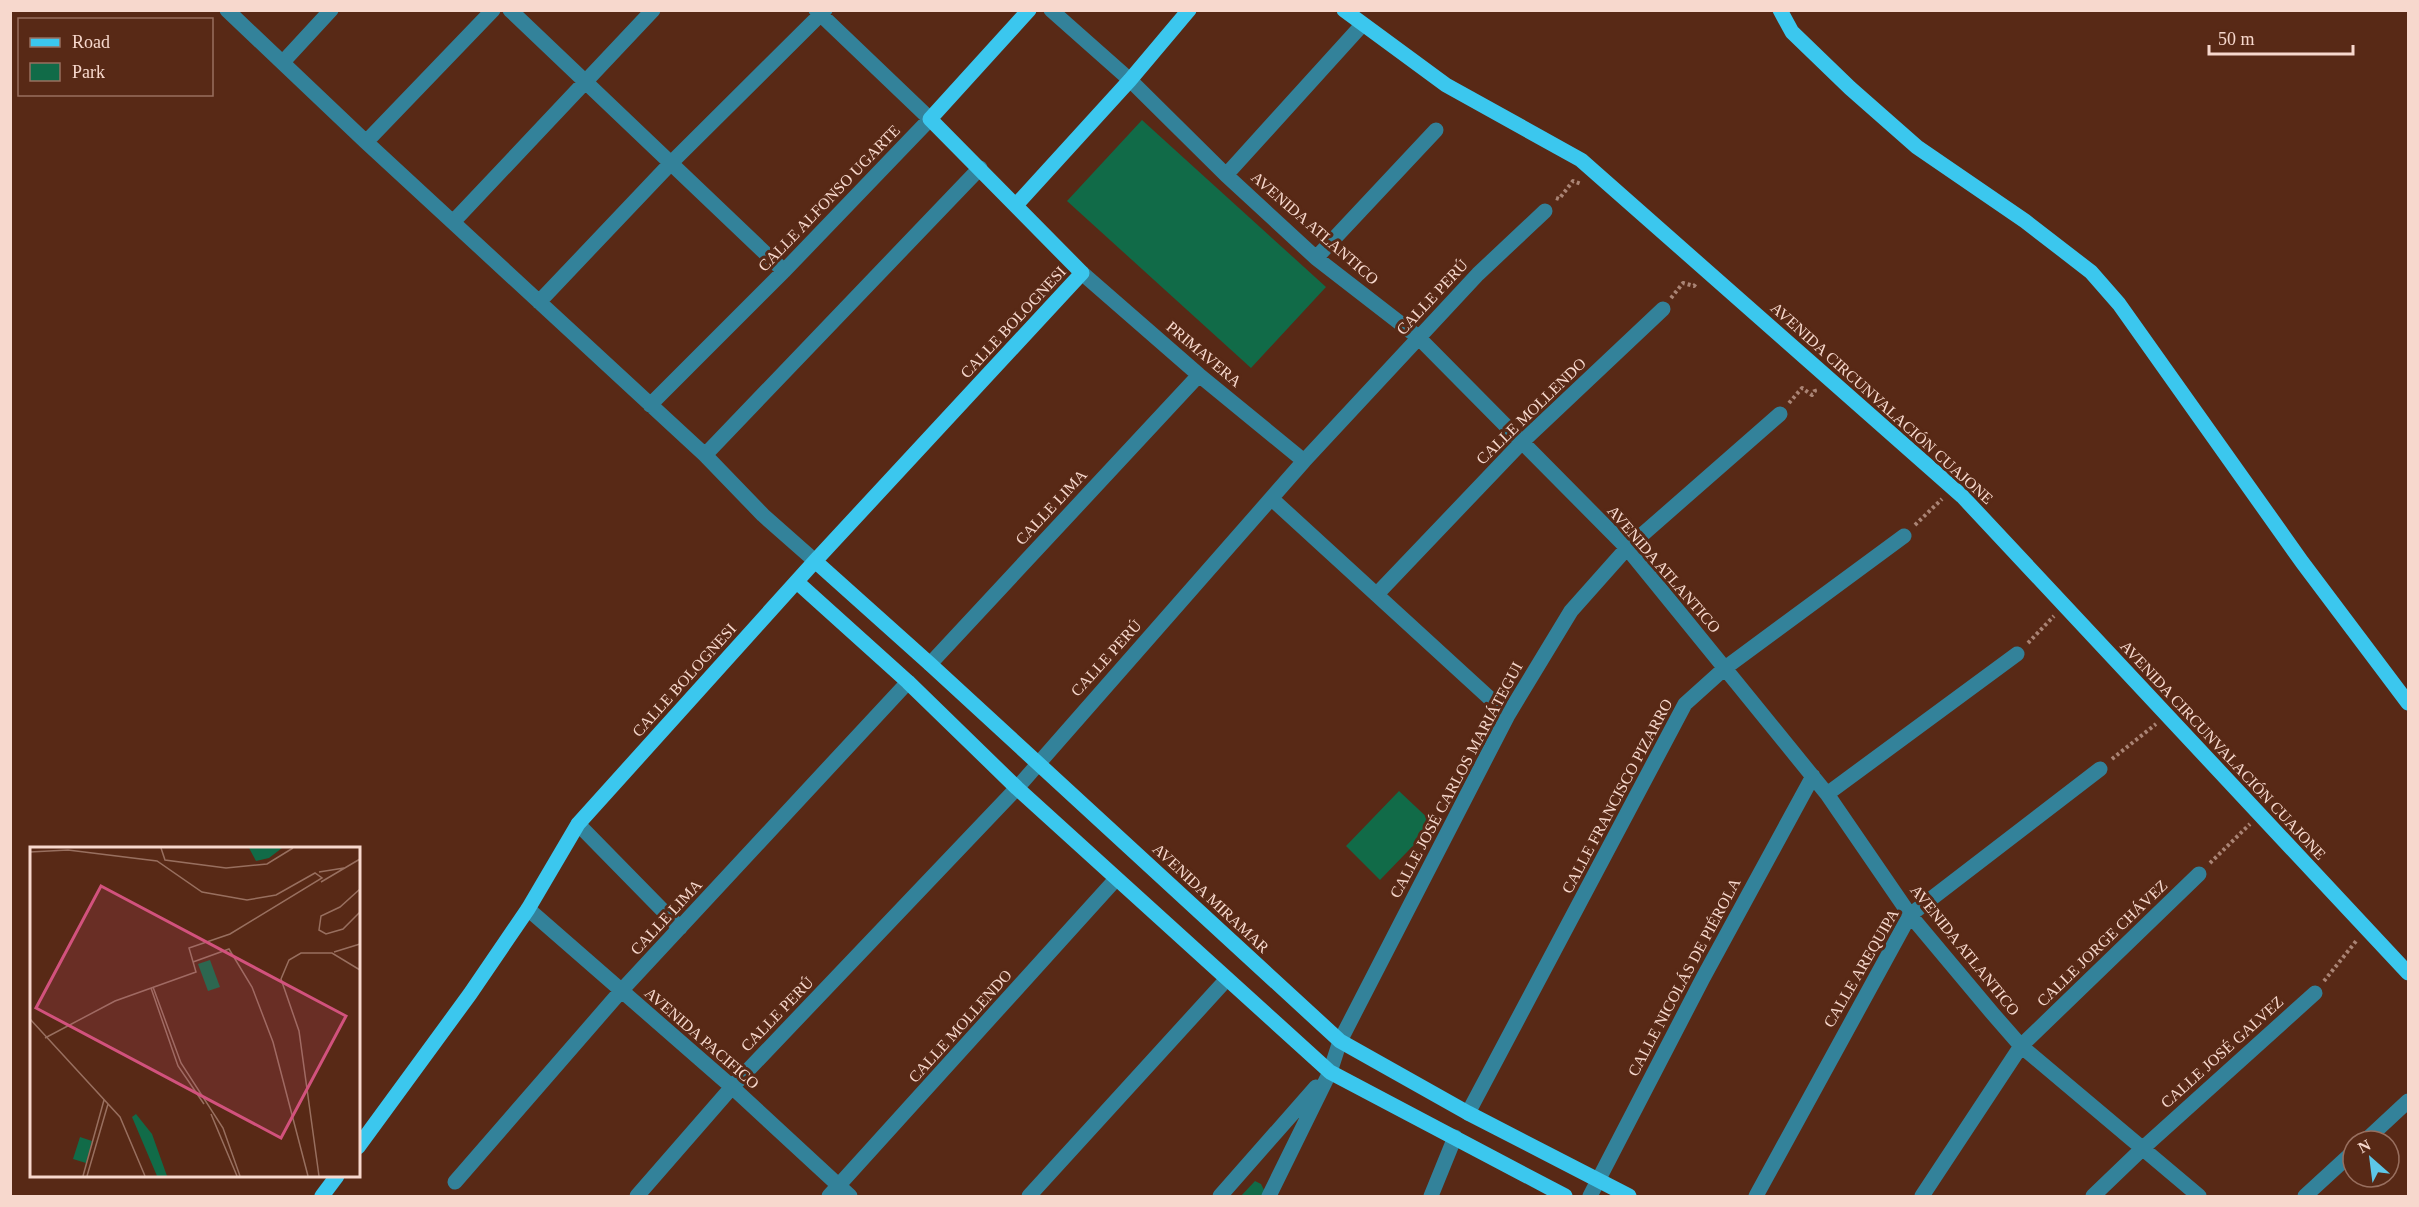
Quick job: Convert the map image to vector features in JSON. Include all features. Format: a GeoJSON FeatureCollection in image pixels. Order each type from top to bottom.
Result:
{"type":"FeatureCollection","features":[{"type":"Feature","properties":{"kind":"main road","name":"CALLE ALFONSO UGARTE"},"geometry":{"type":"LineString","coordinates":[[930,119],[1029,10]]}},
{"type":"Feature","properties":{"kind":"main road"},"geometry":{"type":"LineString","coordinates":[[1017,204],[1130,80],[1189,10]]}},
{"type":"Feature","properties":{"kind":"main road","name":"AVENIDA CIRCUNVALACIÓN CUAJONE"},"geometry":{"type":"LineString","coordinates":[[1344,10],[1446,85],[1587,165],[1954,489],[2409,973]]}},
{"type":"Feature","properties":{"kind":"main road"},"geometry":{"type":"LineString","coordinates":[[1780,10],[1792,32],[1850,88],[1917,147],[2025,221],[2091,272],[2119,304],[2302,562],[2409,703]]}},
{"type":"Feature","properties":{"kind":"main road"},"geometry":{"type":"LineString","coordinates":[[930,119],[1017,204],[1082,273]]}},
{"type":"Feature","properties":{"kind":"main road","name":"CALLE BOLOGNESI"},"geometry":{"type":"LineString","coordinates":[[360,1144],[470,994],[528,909],[578,824],[815,561],[1082,273]]}},
{"type":"Feature","properties":{"kind":"main road","name":"AVENIDA MIRAMAR"},"geometry":{"type":"LineString","coordinates":[[815,561],[1340,1041],[1468,1113],[1629,1197]]}},
{"type":"Feature","properties":{"kind":"main road"},"geometry":{"type":"LineString","coordinates":[[797,582],[909,682],[1017,788],[1330,1072],[1565,1197]]}},
{"type":"Feature","properties":{"kind":"main road"},"geometry":{"type":"LineString","coordinates":[[322,1197],[337,1177]]}},
{"type":"Feature","properties":{"kind":"street"},"geometry":{"type":"LineString","coordinates":[[227,10],[366,142],[705,455],[763,515],[815,561]]}},
{"type":"Feature","properties":{"kind":"street"},"geometry":{"type":"LineString","coordinates":[[283,62],[331,10]]}},
{"type":"Feature","properties":{"kind":"street"},"geometry":{"type":"LineString","coordinates":[[366,142],[494,10]]}},
{"type":"Feature","properties":{"kind":"street"},"geometry":{"type":"LineString","coordinates":[[510,10],[784,272]]}},
{"type":"Feature","properties":{"kind":"street"},"geometry":{"type":"LineString","coordinates":[[453,222],[653,10]]}},
{"type":"Feature","properties":{"kind":"street","name":"AVENIDA ATLANTICO"},"geometry":{"type":"LineString","coordinates":[[1051,10],[1130,80],[1226,176],[1316,258],[1418,337],[1627,548],[1827,794],[1910,915],[2021,1046],[2199,1197]]}},
{"type":"Feature","properties":{"kind":"street"},"geometry":{"type":"LineString","coordinates":[[539,302],[671,163],[820,12],[930,119]]}},
{"type":"Feature","properties":{"kind":"street"},"geometry":{"type":"LineString","coordinates":[[1226,176],[1362,25]]}},
{"type":"Feature","properties":{"kind":"street","name":"CALLE ALFONSO UGARTE"},"geometry":{"type":"LineString","coordinates":[[650,405],[784,272],[930,119]]}},
{"type":"Feature","properties":{"kind":"street"},"geometry":{"type":"LineString","coordinates":[[1316,258],[1436,130]]}},
{"type":"Feature","properties":{"kind":"street"},"geometry":{"type":"LineString","coordinates":[[705,455],[980,168]]}},
{"type":"Feature","properties":{"kind":"street","name":"CALLE PERÚ"},"geometry":{"type":"LineString","coordinates":[[637,1197],[732,1087],[1017,788],[1304,460],[1478,274],[1545,211]]}},
{"type":"Feature","properties":{"kind":"street","name":"PRIMAVERA"},"geometry":{"type":"LineString","coordinates":[[1082,273],[1199,375],[1304,460]]}},
{"type":"Feature","properties":{"kind":"street","name":"CALLE MOLLENDO"},"geometry":{"type":"LineString","coordinates":[[1377,594],[1522,442],[1663,309]]}},
{"type":"Feature","properties":{"kind":"street","name":"CALLE LIMA"},"geometry":{"type":"LineString","coordinates":[[930,664],[1199,375]]}},
{"type":"Feature","properties":{"kind":"street","name":"CALLE JOSÉ CARLOS MARIÁTEGUI"},"geometry":{"type":"LineString","coordinates":[[1269,1197],[1330,1072],[1340,1041],[1508,715],[1571,611],[1627,548],[1780,414]]}},
{"type":"Feature","properties":{"kind":"street"},"geometry":{"type":"LineString","coordinates":[[1272,499],[1508,715]]}},
{"type":"Feature","properties":{"kind":"street","name":"CALLE FRANCISCO PIZARRO"},"geometry":{"type":"LineString","coordinates":[[1468,1113],[1685,704],[1725,668],[1904,536]]}},
{"type":"Feature","properties":{"kind":"street"},"geometry":{"type":"LineString","coordinates":[[1827,794],[2017,654]]}},
{"type":"Feature","properties":{"kind":"street","name":"CALLE LIMA"},"geometry":{"type":"LineString","coordinates":[[455,1182],[621,991],[909,682]]}},
{"type":"Feature","properties":{"kind":"street","name":"CALLE AREQUIPA"},"geometry":{"type":"LineString","coordinates":[[1756,1197],[1910,915],[2100,769]]}},
{"type":"Feature","properties":{"kind":"street","name":"CALLE NICOLÁS DE PIÉROLA"},"geometry":{"type":"LineString","coordinates":[[1590,1197],[1702,978],[1813,776]]}},
{"type":"Feature","properties":{"kind":"street"},"geometry":{"type":"LineString","coordinates":[[578,824],[680,928]]}},
{"type":"Feature","properties":{"kind":"street","name":"CALLE JORGE CHÁVEZ"},"geometry":{"type":"LineString","coordinates":[[1922,1197],[2021,1046],[2199,874]]}},
{"type":"Feature","properties":{"kind":"street","name":"CALLE MOLLENDO"},"geometry":{"type":"LineString","coordinates":[[840,1193],[1116,879]]}},
{"type":"Feature","properties":{"kind":"street","name":"AVENIDA PACIFICO"},"geometry":{"type":"LineString","coordinates":[[528,909],[732,1087],[840,1193]]}},
{"type":"Feature","properties":{"kind":"street"},"geometry":{"type":"LineString","coordinates":[[1029,1197],[1226,980]]}},
{"type":"Feature","properties":{"kind":"street","name":"CALLE JOSÉ GALVEZ"},"geometry":{"type":"LineString","coordinates":[[2093,1197],[2143,1148],[2315,993]]}},
{"type":"Feature","properties":{"kind":"street"},"geometry":{"type":"LineString","coordinates":[[1220,1197],[1330,1072]]}},
{"type":"Feature","properties":{"kind":"street"},"geometry":{"type":"LineString","coordinates":[[2378,1129],[2409,1101]]}},
{"type":"Feature","properties":{"kind":"street"},"geometry":{"type":"LineString","coordinates":[[1431,1197],[1455,1137]]}},
{"type":"Feature","properties":{"kind":"street"},"geometry":{"type":"LineString","coordinates":[[2305,1197],[2341,1163]]}},
{"type":"Feature","properties":{"kind":"path"},"geometry":{"type":"LineString","coordinates":[[1545,211],[1546,199],[1551,195],[1559,199],[1573,181],[1584,186],[1587,183],[1582,172],[1587,165]]}},
{"type":"Feature","properties":{"kind":"path"},"geometry":{"type":"LineString","coordinates":[[1663,309],[1683,283],[1694,286],[1697,282],[1691,271],[1698,262]]}},
{"type":"Feature","properties":{"kind":"path"},"geometry":{"type":"LineString","coordinates":[[1780,414],[1802,388],[1812,395],[1815,391],[1809,379],[1819,368]]}},
{"type":"Feature","properties":{"kind":"path"},"geometry":{"type":"LineString","coordinates":[[1904,536],[1954,489]]}},
{"type":"Feature","properties":{"kind":"path"},"geometry":{"type":"LineString","coordinates":[[2017,654],[2064,606]]}},
{"type":"Feature","properties":{"kind":"path"},"geometry":{"type":"LineString","coordinates":[[2100,769],[2166,716]]}},
{"type":"Feature","properties":{"kind":"path"},"geometry":{"type":"LineString","coordinates":[[2199,874],[2260,815]]}},
{"type":"Feature","properties":{"kind":"path"},"geometry":{"type":"LineString","coordinates":[[2315,993],[2367,928]]}},
{"type":"Feature","properties":{"kind":"green space"},"geometry":{"type":"Polygon","coordinates":[[[1142,120],[1326,287],[1251,368],[1067,201],[1142,120]]]}},
{"type":"Feature","properties":{"kind":"green space"},"geometry":{"type":"Polygon","coordinates":[[[1399,791],[1434,824],[1380,880],[1346,846],[1399,791]]]}},
{"type":"Feature","properties":{"kind":"green space"},"geometry":{"type":"Polygon","coordinates":[[[1255,1181],[1261,1184],[1265,1192],[1262,1196],[1241,1196],[1255,1181]]]}}]}
